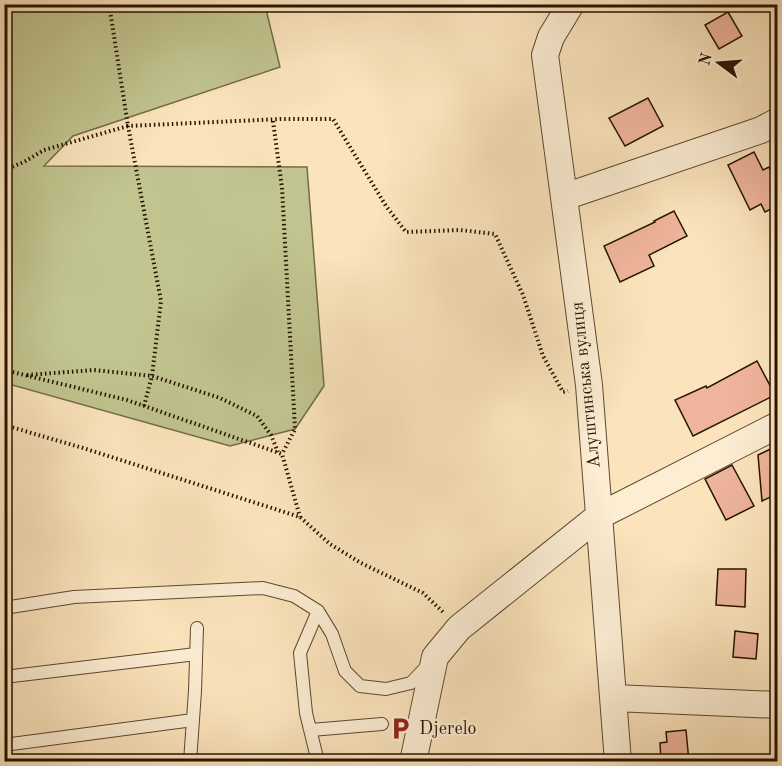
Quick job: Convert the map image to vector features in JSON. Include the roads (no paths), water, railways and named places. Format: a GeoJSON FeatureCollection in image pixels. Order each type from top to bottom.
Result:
{"type":"FeatureCollection","features":[{"type":"Feature","properties":{"kind":"street","name":"Алуштинська вулиця"},"geometry":{"type":"LineString","coordinates":[[568,9],[551,37],[545,54],[589,385],[618,762]]}},
{"type":"Feature","properties":{"kind":"street"},"geometry":{"type":"LineString","coordinates":[[564,197],[761,130],[777,121]]}},
{"type":"Feature","properties":{"kind":"street"},"geometry":{"type":"LineString","coordinates":[[413,762],[435,657],[459,628],[599,516],[777,425]]}},
{"type":"Feature","properties":{"kind":"street"},"geometry":{"type":"LineString","coordinates":[[614,698],[777,705]]}},
{"type":"Feature","properties":{"kind":"lane"},"geometry":{"type":"LineString","coordinates":[[4,608],[74,597],[263,588],[294,596],[318,611],[332,634],[345,671],[360,686],[386,688],[411,683],[435,657]]}},
{"type":"Feature","properties":{"kind":"lane"},"geometry":{"type":"LineString","coordinates":[[318,611],[300,653],[306,713],[318,762]]}},
{"type":"Feature","properties":{"kind":"lane"},"geometry":{"type":"LineString","coordinates":[[190,762],[197,627]]}},
{"type":"Feature","properties":{"kind":"lane"},"geometry":{"type":"LineString","coordinates":[[4,677],[196,654]]}},
{"type":"Feature","properties":{"kind":"lane"},"geometry":{"type":"LineString","coordinates":[[4,745],[193,720]]}},
{"type":"Feature","properties":{"kind":"lane"},"geometry":{"type":"LineString","coordinates":[[310,730],[382,724]]}},
{"type":"Feature","properties":{"kind":"place","name":"Djerelo"},"geometry":{"type":"Point","coordinates":[401,729]}}]}
